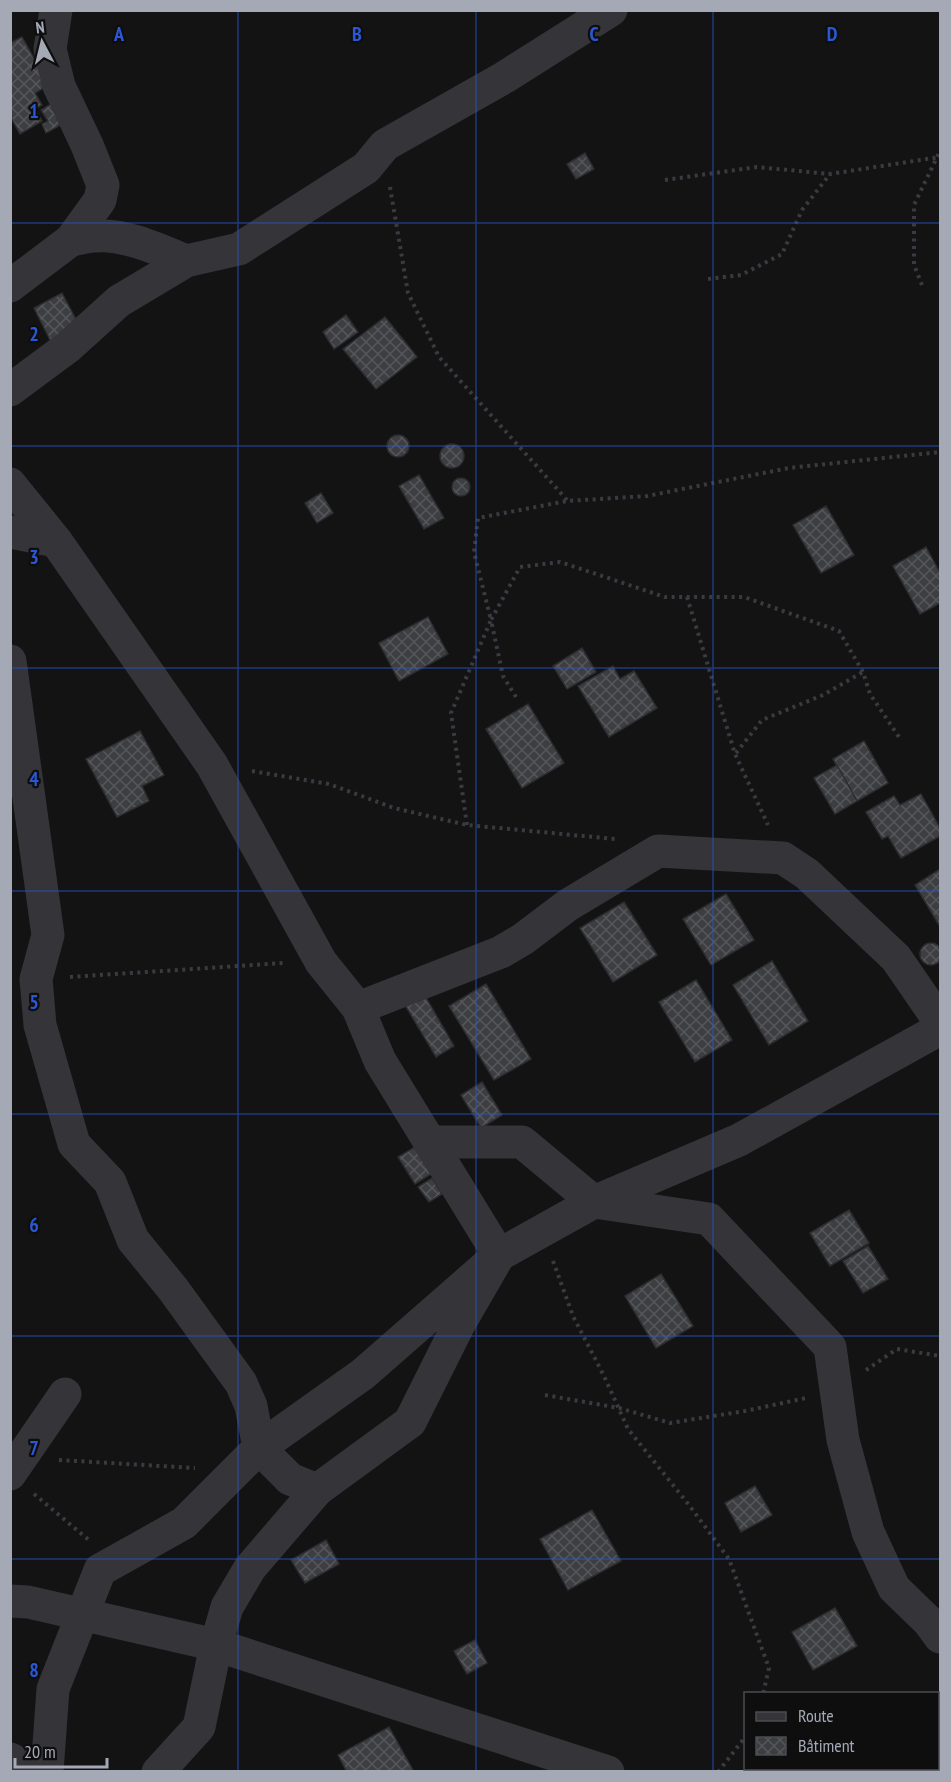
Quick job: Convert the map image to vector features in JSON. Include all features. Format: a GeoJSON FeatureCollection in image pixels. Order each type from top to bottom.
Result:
{"type":"FeatureCollection","features":[{"type":"Feature","properties":{"kind":"street"},"geometry":{"type":"LineString","coordinates":[[10,286],[71,240],[99,200],[103,185],[59,86],[50,49],[56,10]]}},
{"type":"Feature","properties":{"kind":"street"},"geometry":{"type":"LineString","coordinates":[[10,390],[68,347],[119,301],[186,261],[239,249],[366,168],[385,145],[506,77],[611,10]]}},
{"type":"Feature","properties":{"kind":"street"},"geometry":{"type":"LineString","coordinates":[[71,240],[96,235],[121,239],[156,248],[186,261]]}},
{"type":"Feature","properties":{"kind":"street"},"geometry":{"type":"LineString","coordinates":[[10,484],[56,541],[212,765],[321,962],[358,1008],[380,1061],[500,1255]]}},
{"type":"Feature","properties":{"kind":"street"},"geometry":{"type":"LineString","coordinates":[[10,532],[56,541]]}},
{"type":"Feature","properties":{"kind":"street"},"geometry":{"type":"LineString","coordinates":[[10,661],[48,935],[36,979],[40,1025],[74,1144],[110,1182],[133,1240],[173,1289],[241,1383],[250,1407],[259,1448],[290,1479],[317,1490]]}},
{"type":"Feature","properties":{"kind":"street"},"geometry":{"type":"LineString","coordinates":[[358,1008],[501,952],[523,939],[568,905],[658,851],[783,858],[807,874],[896,958],[940,1022]]}},
{"type":"Feature","properties":{"kind":"street"},"geometry":{"type":"LineString","coordinates":[[47,1772],[52,1689],[100,1570],[184,1523],[259,1448],[363,1374],[500,1255],[594,1202],[739,1140],[940,1029]]}},
{"type":"Feature","properties":{"kind":"street"},"geometry":{"type":"LineString","coordinates":[[429,1142],[522,1142],[594,1202],[709,1219],[830,1347],[843,1440],[868,1532],[894,1588],[929,1622],[940,1637]]}},
{"type":"Feature","properties":{"kind":"street"},"geometry":{"type":"LineString","coordinates":[[158,1772],[198,1727],[227,1607],[250,1568],[317,1490],[410,1422],[458,1326],[500,1255]]}},
{"type":"Feature","properties":{"kind":"street"},"geometry":{"type":"LineString","coordinates":[[20,1474],[65,1394]]}},
{"type":"Feature","properties":{"kind":"street"},"geometry":{"type":"LineString","coordinates":[[10,1601],[28,1602],[80,1616],[216,1645],[608,1772]]}},
{"type":"Feature","properties":{"kind":"street"},"geometry":{"type":"LineString","coordinates":[[10,1759],[35,1772]]}},
{"type":"Feature","properties":{"kind":"path"},"geometry":{"type":"LineString","coordinates":[[922,285],[914,265],[914,205],[940,151]]}},
{"type":"Feature","properties":{"kind":"path"},"geometry":{"type":"LineString","coordinates":[[665,180],[757,167],[831,174],[939,157]]}},
{"type":"Feature","properties":{"kind":"path"},"geometry":{"type":"LineString","coordinates":[[708,279],[741,275],[782,254],[802,210],[831,174]]}},
{"type":"Feature","properties":{"kind":"path"},"geometry":{"type":"LineString","coordinates":[[389,185],[408,294],[439,357],[567,501]]}},
{"type":"Feature","properties":{"kind":"path"},"geometry":{"type":"LineString","coordinates":[[516,697],[503,676],[474,552],[478,518],[567,501],[647,496],[789,468],[940,452]]}},
{"type":"Feature","properties":{"kind":"path"},"geometry":{"type":"LineString","coordinates":[[467,825],[451,713],[491,620],[520,567],[560,562],[665,597],[744,597],[839,631],[863,672],[870,694],[902,740]]}},
{"type":"Feature","properties":{"kind":"path"},"geometry":{"type":"LineString","coordinates":[[687,597],[735,754],[783,858]]}},
{"type":"Feature","properties":{"kind":"path"},"geometry":{"type":"LineString","coordinates":[[735,754],[762,720],[823,694],[863,672]]}},
{"type":"Feature","properties":{"kind":"path"},"geometry":{"type":"LineString","coordinates":[[212,765],[329,784],[394,808],[467,825],[633,841],[658,851]]}},
{"type":"Feature","properties":{"kind":"path"},"geometry":{"type":"LineString","coordinates":[[36,979],[230,965],[321,962]]}},
{"type":"Feature","properties":{"kind":"path"},"geometry":{"type":"LineString","coordinates":[[542,1232],[573,1316],[628,1429],[729,1559],[769,1668],[763,1692]]}},
{"type":"Feature","properties":{"kind":"path"},"geometry":{"type":"LineString","coordinates":[[545,1395],[619,1408],[670,1422],[745,1411],[836,1391],[897,1349],[940,1356]]}},
{"type":"Feature","properties":{"kind":"path"},"geometry":{"type":"LineString","coordinates":[[20,1474],[198,1468]]}},
{"type":"Feature","properties":{"kind":"path"},"geometry":{"type":"LineString","coordinates":[[20,1474],[93,1543],[100,1570]]}},
{"type":"Feature","properties":{"kind":"path"},"geometry":{"type":"LineString","coordinates":[[718,1772],[744,1739]]}},
{"type":"Feature","properties":{"kind":"building"},"geometry":{"type":"Polygon","coordinates":[[[22,37],[49,85],[35,93],[42,105],[35,109],[42,121],[20,134],[10,116],[10,43],[22,37]]]}},
{"type":"Feature","properties":{"kind":"building"},"geometry":{"type":"Polygon","coordinates":[[[56,101],[68,121],[46,133],[42,124],[48,121],[41,110],[56,101]]]}},
{"type":"Feature","properties":{"kind":"building"},"geometry":{"type":"Polygon","coordinates":[[[585,153],[594,169],[576,179],[567,164],[585,153]]]}},
{"type":"Feature","properties":{"kind":"building"},"geometry":{"type":"Polygon","coordinates":[[[62,293],[80,327],[51,342],[34,308],[62,293]]]}},
{"type":"Feature","properties":{"kind":"building"},"geometry":{"type":"Polygon","coordinates":[[[346,315],[358,332],[334,349],[323,332],[346,315]]]}},
{"type":"Feature","properties":{"kind":"building"},"geometry":{"type":"Polygon","coordinates":[[[385,317],[417,357],[376,389],[343,349],[385,317]]]}},
{"type":"Feature","properties":{"kind":"building"},"geometry":{"type":"Polygon","coordinates":[[[398,435],[406,438],[409,446],[406,454],[398,457],[390,454],[387,446],[390,438],[398,435]]]}},
{"type":"Feature","properties":{"kind":"building"},"geometry":{"type":"Polygon","coordinates":[[[452,444],[460,448],[464,456],[460,464],[452,468],[444,464],[440,456],[444,448],[452,444]]]}},
{"type":"Feature","properties":{"kind":"building"},"geometry":{"type":"Polygon","coordinates":[[[419,475],[444,518],[424,529],[399,486],[419,475]]]}},
{"type":"Feature","properties":{"kind":"building"},"geometry":{"type":"Polygon","coordinates":[[[461,478],[467,481],[470,487],[467,493],[461,496],[455,493],[452,487],[455,481],[461,478]]]}},
{"type":"Feature","properties":{"kind":"building"},"geometry":{"type":"Polygon","coordinates":[[[321,493],[333,513],[317,523],[305,503],[321,493]]]}},
{"type":"Feature","properties":{"kind":"building"},"geometry":{"type":"Polygon","coordinates":[[[826,506],[854,555],[821,573],[793,525],[826,506]]]}},
{"type":"Feature","properties":{"kind":"building"},"geometry":{"type":"Polygon","coordinates":[[[926,547],[940,573],[940,603],[920,614],[893,566],[926,547]]]}},
{"type":"Feature","properties":{"kind":"building"},"geometry":{"type":"Polygon","coordinates":[[[428,617],[448,654],[399,681],[379,643],[428,617]]]}},
{"type":"Feature","properties":{"kind":"building"},"geometry":{"type":"Polygon","coordinates":[[[582,648],[596,672],[567,689],[553,666],[582,648]]]}},
{"type":"Feature","properties":{"kind":"building"},"geometry":{"type":"Polygon","coordinates":[[[613,666],[620,679],[634,671],[657,708],[609,737],[578,686],[613,666]]]}},
{"type":"Feature","properties":{"kind":"building"},"geometry":{"type":"Polygon","coordinates":[[[528,704],[564,763],[522,788],[486,729],[528,704]]]}},
{"type":"Feature","properties":{"kind":"building"},"geometry":{"type":"Polygon","coordinates":[[[140,731],[164,775],[142,786],[149,801],[117,817],[86,759],[140,731]]]}},
{"type":"Feature","properties":{"kind":"building"},"geometry":{"type":"Polygon","coordinates":[[[864,741],[888,783],[857,801],[833,759],[864,741]]]}},
{"type":"Feature","properties":{"kind":"building"},"geometry":{"type":"Polygon","coordinates":[[[837,765],[857,801],[835,814],[814,778],[837,765]]]}},
{"type":"Feature","properties":{"kind":"building"},"geometry":{"type":"Polygon","coordinates":[[[921,794],[940,828],[940,836],[901,858],[888,836],[882,839],[866,812],[894,796],[900,805],[921,794]]]}},
{"type":"Feature","properties":{"kind":"building"},"geometry":{"type":"Polygon","coordinates":[[[940,869],[940,924],[939,925],[915,885],[940,869]]]}},
{"type":"Feature","properties":{"kind":"building"},"geometry":{"type":"Polygon","coordinates":[[[726,894],[754,940],[711,965],[683,919],[726,894]]]}},
{"type":"Feature","properties":{"kind":"building"},"geometry":{"type":"Polygon","coordinates":[[[624,902],[657,955],[613,982],[580,928],[624,902]]]}},
{"type":"Feature","properties":{"kind":"building"},"geometry":{"type":"Polygon","coordinates":[[[927,943],[935,943],[942,950],[942,958],[935,965],[927,965],[920,958],[920,950],[927,943]]]}},
{"type":"Feature","properties":{"kind":"building"},"geometry":{"type":"Polygon","coordinates":[[[772,961],[808,1021],[769,1045],[733,985],[772,961]]]}},
{"type":"Feature","properties":{"kind":"building"},"geometry":{"type":"Polygon","coordinates":[[[696,980],[732,1040],[695,1062],[659,1002],[696,980]]]}},
{"type":"Feature","properties":{"kind":"building"},"geometry":{"type":"Polygon","coordinates":[[[486,984],[531,1059],[494,1080],[449,1006],[486,984]]]}},
{"type":"Feature","properties":{"kind":"building"},"geometry":{"type":"Polygon","coordinates":[[[421,989],[454,1046],[436,1057],[402,1000],[421,989]]]}},
{"type":"Feature","properties":{"kind":"building"},"geometry":{"type":"Polygon","coordinates":[[[482,1082],[502,1115],[481,1128],[461,1095],[482,1082]]]}},
{"type":"Feature","properties":{"kind":"building"},"geometry":{"type":"Polygon","coordinates":[[[415,1147],[431,1174],[415,1184],[398,1157],[415,1147]]]}},
{"type":"Feature","properties":{"kind":"building"},"geometry":{"type":"Polygon","coordinates":[[[432,1178],[442,1194],[429,1202],[418,1187],[432,1178]]]}},
{"type":"Feature","properties":{"kind":"building"},"geometry":{"type":"Polygon","coordinates":[[[849,1210],[869,1243],[830,1266],[810,1233],[849,1210]]]}},
{"type":"Feature","properties":{"kind":"building"},"geometry":{"type":"Polygon","coordinates":[[[868,1246],[888,1279],[863,1293],[843,1261],[868,1246]]]}},
{"type":"Feature","properties":{"kind":"building"},"geometry":{"type":"Polygon","coordinates":[[[661,1274],[693,1326],[656,1348],[625,1296],[661,1274]]]}},
{"type":"Feature","properties":{"kind":"building"},"geometry":{"type":"Polygon","coordinates":[[[755,1486],[772,1515],[741,1532],[725,1503],[755,1486]]]}},
{"type":"Feature","properties":{"kind":"building"},"geometry":{"type":"Polygon","coordinates":[[[592,1510],[621,1561],[568,1590],[540,1539],[592,1510]]]}},
{"type":"Feature","properties":{"kind":"building"},"geometry":{"type":"Polygon","coordinates":[[[326,1540],[339,1564],[305,1583],[291,1560],[326,1540]]]}},
{"type":"Feature","properties":{"kind":"building"},"geometry":{"type":"Polygon","coordinates":[[[835,1608],[857,1646],[813,1670],[792,1632],[835,1608]]]}},
{"type":"Feature","properties":{"kind":"building"},"geometry":{"type":"Polygon","coordinates":[[[475,1640],[487,1663],[467,1674],[454,1651],[475,1640]]]}},
{"type":"Feature","properties":{"kind":"building"},"geometry":{"type":"Polygon","coordinates":[[[389,1727],[414,1772],[347,1772],[338,1755],[389,1727]]]}}]}
